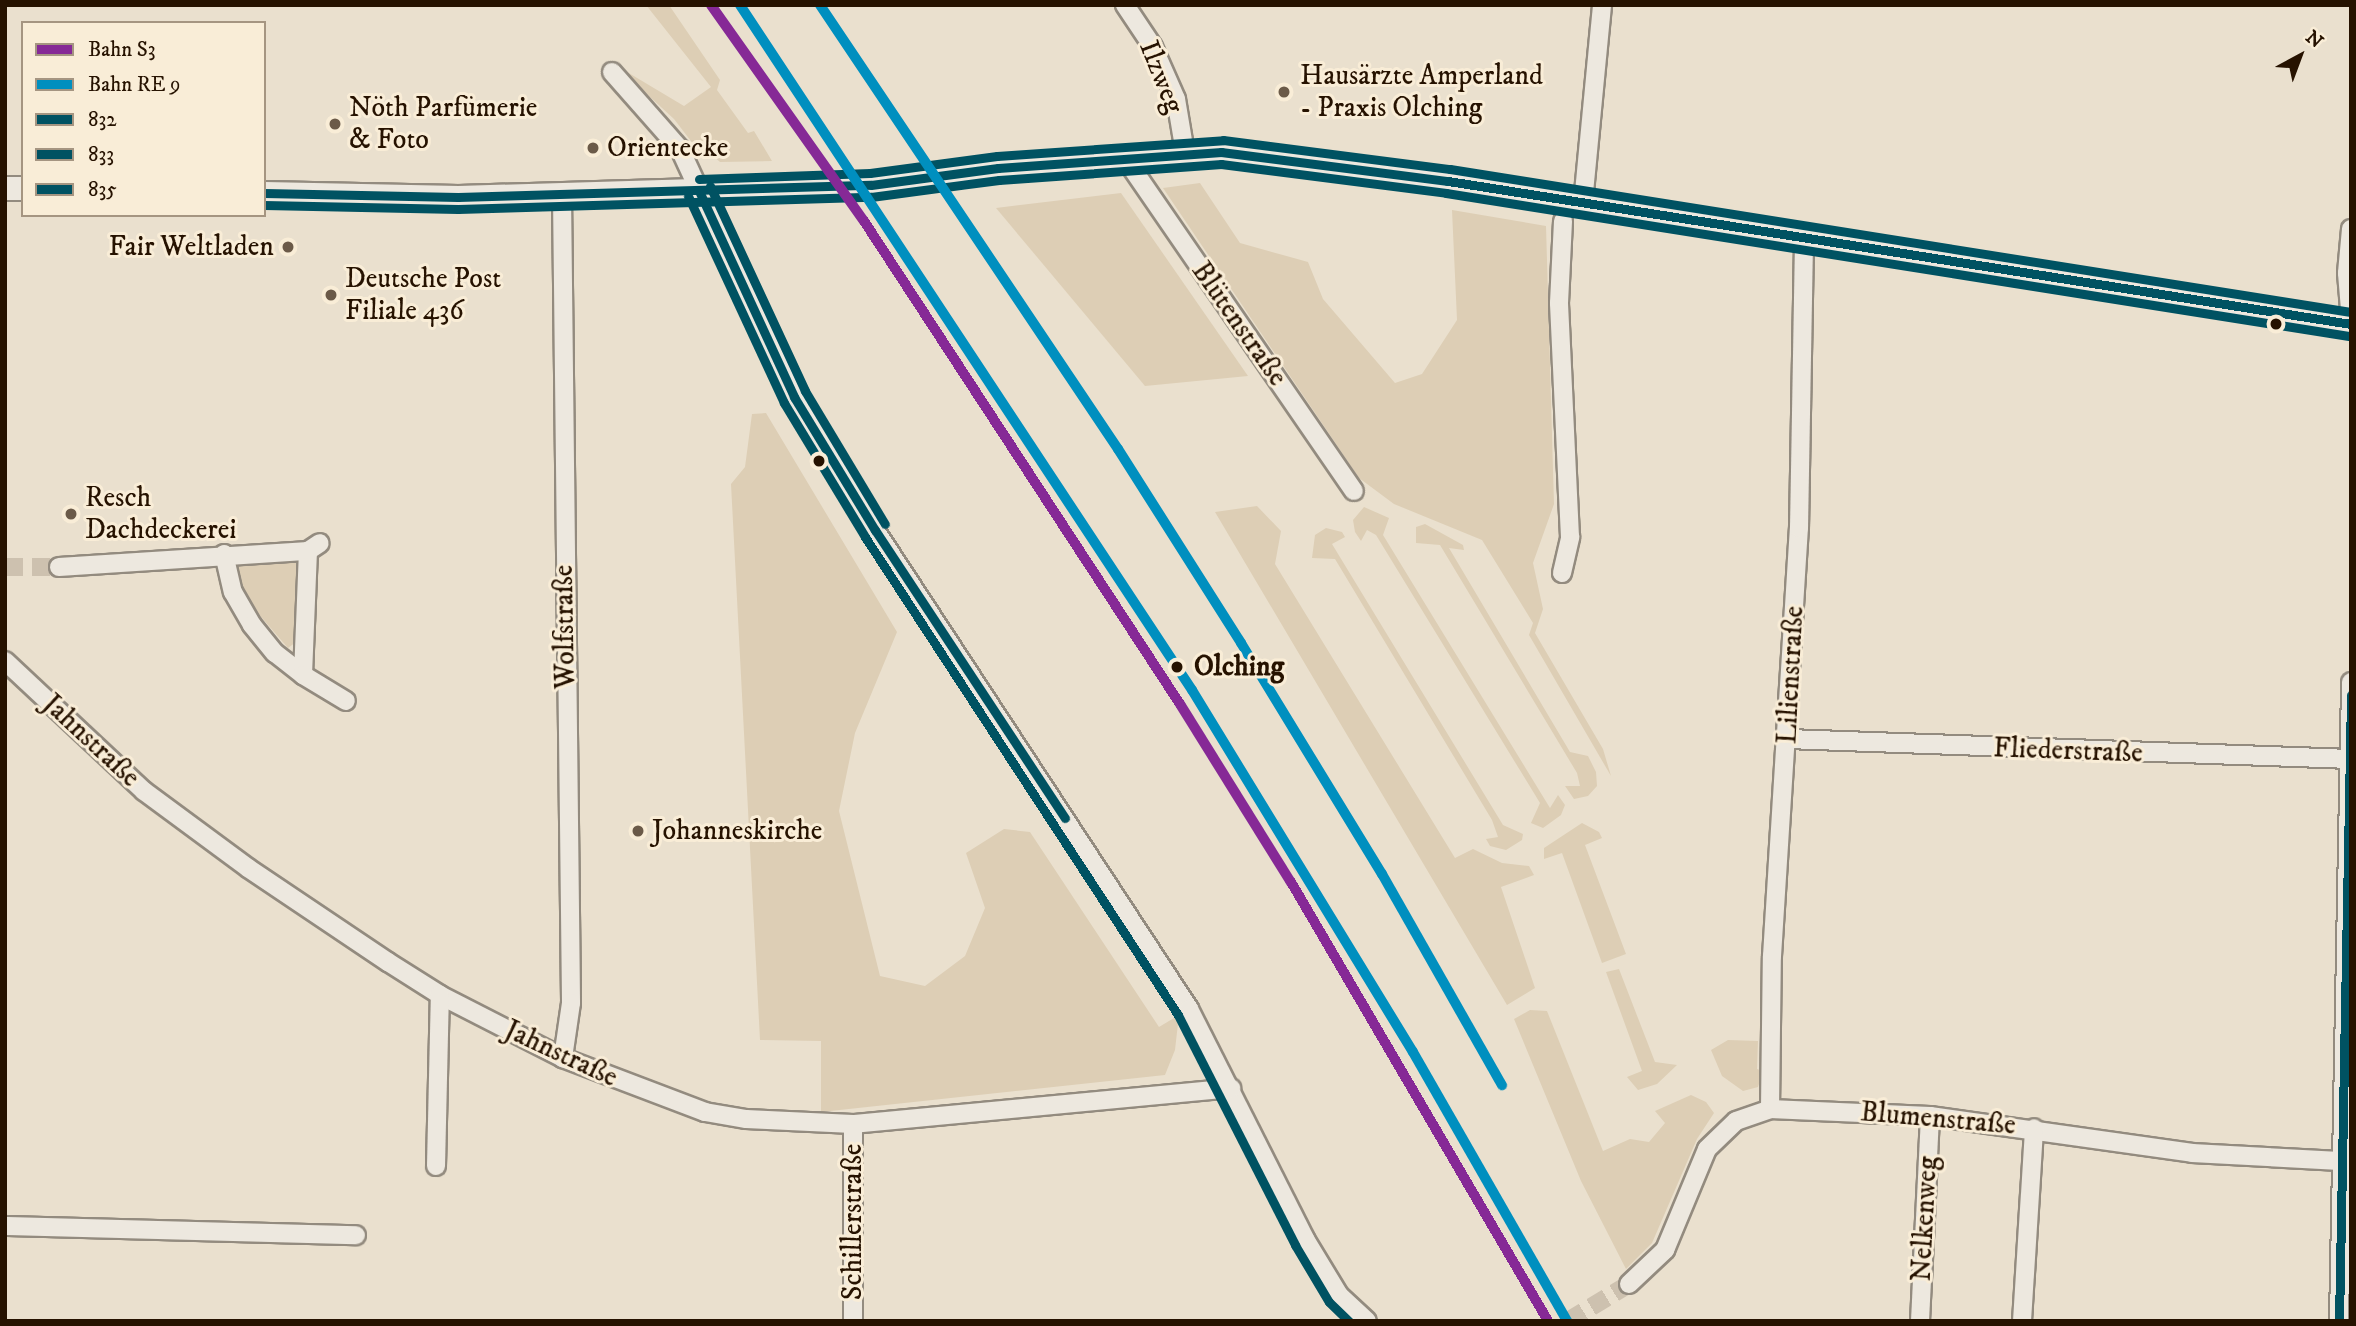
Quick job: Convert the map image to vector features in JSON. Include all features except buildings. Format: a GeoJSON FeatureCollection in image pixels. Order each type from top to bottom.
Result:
{"type":"FeatureCollection","features":[{"type":"Feature","properties":{"kind":"street","name":"Ilzweg"},"geometry":{"type":"LineString","coordinates":[[1125,5],[1153,47],[1175,99],[1185,152]]}},
{"type":"Feature","properties":{"kind":"street"},"geometry":{"type":"LineString","coordinates":[[1583,203],[1602,5]]}},
{"type":"Feature","properties":{"kind":"street"},"geometry":{"type":"LineString","coordinates":[[612,72],[680,149],[794,397],[875,530],[1189,1009],[1305,1239],[1339,1295],[1367,1321]]}},
{"type":"Feature","properties":{"kind":"street"},"geometry":{"type":"LineString","coordinates":[[266,193],[562,195],[871,185],[998,168],[1185,152],[1274,157],[2351,323],[2347,274],[2351,229]]}},
{"type":"Feature","properties":{"kind":"street","name":"Blütenstraße"},"geometry":{"type":"LineString","coordinates":[[1125,158],[1354,491]]}},
{"type":"Feature","properties":{"kind":"street","name":"Wolfstraße"},"geometry":{"type":"LineString","coordinates":[[562,195],[570,990],[563,1058]]}},
{"type":"Feature","properties":{"kind":"street"},"geometry":{"type":"LineString","coordinates":[[1562,573],[1570,537],[1559,303],[1563,221]]}},
{"type":"Feature","properties":{"kind":"street","name":"Lilienstraße"},"geometry":{"type":"LineString","coordinates":[[1770,1109],[1772,956],[1799,528],[1804,240]]}},
{"type":"Feature","properties":{"kind":"street"},"geometry":{"type":"LineString","coordinates":[[59,567],[314,547],[303,675]]}},
{"type":"Feature","properties":{"kind":"street"},"geometry":{"type":"LineString","coordinates":[[223,554],[233,592],[253,625],[275,653],[303,675],[345,701]]}},
{"type":"Feature","properties":{"kind":"street","name":"Jahnstraße"},"geometry":{"type":"LineString","coordinates":[[5,660],[145,791],[248,869],[440,995],[563,1058],[705,1112],[746,1119],[853,1124],[1231,1088]]}},
{"type":"Feature","properties":{"kind":"street"},"geometry":{"type":"LineString","coordinates":[[2339,1321],[2345,1220],[2340,1161],[2351,682]]}},
{"type":"Feature","properties":{"kind":"street","name":"Fliederstraße"},"geometry":{"type":"LineString","coordinates":[[1787,739],[2350,760]]}},
{"type":"Feature","properties":{"kind":"street"},"geometry":{"type":"LineString","coordinates":[[436,1166],[440,995]]}},
{"type":"Feature","properties":{"kind":"street","name":"Blumenstraße"},"geometry":{"type":"LineString","coordinates":[[1629,1284],[1665,1250],[1707,1149],[1736,1121],[1770,1109],[1930,1116],[2034,1128],[2192,1153],[2340,1161]]}},
{"type":"Feature","properties":{"kind":"street","name":"Nelkenweg"},"geometry":{"type":"LineString","coordinates":[[1920,1321],[1930,1116]]}},
{"type":"Feature","properties":{"kind":"street","name":"Schillerstraße"},"geometry":{"type":"LineString","coordinates":[[853,1124],[853,1321]]}},
{"type":"Feature","properties":{"kind":"street"},"geometry":{"type":"LineString","coordinates":[[2022,1321],[2034,1128]]}},
{"type":"Feature","properties":{"kind":"street"},"geometry":{"type":"LineString","coordinates":[[5,1226],[356,1235]]}},
{"type":"Feature","properties":{"kind":"shaded area"},"geometry":{"type":"Polygon","coordinates":[[[646,5],[669,5],[720,80],[717,90],[748,133],[754,131],[772,161],[720,162],[712,155],[704,158],[674,119],[625,74],[622,69],[684,106],[711,87],[646,5]]]}},
{"type":"Feature","properties":{"kind":"shaded area"},"geometry":{"type":"Polygon","coordinates":[[[1200,183],[1240,243],[1308,262],[1323,299],[1395,383],[1422,374],[1457,320],[1452,210],[1546,226],[1554,504],[1533,563],[1543,609],[1535,633],[1603,749],[1611,776],[1529,635],[1533,623],[1482,540],[1394,504],[1359,478],[1163,188],[1200,183]]]}},
{"type":"Feature","properties":{"kind":"shaded area"},"geometry":{"type":"Polygon","coordinates":[[[1121,193],[1248,376],[1145,386],[996,208],[1121,193]]]}},
{"type":"Feature","properties":{"kind":"shaded area"},"geometry":{"type":"Polygon","coordinates":[[[766,413],[897,632],[855,733],[839,811],[880,976],[925,986],[965,956],[985,908],[966,853],[1004,829],[1030,832],[1159,1027],[1179,1015],[1175,1050],[1165,1075],[821,1112],[821,1041],[760,1040],[731,484],[745,467],[752,414],[766,413]]]}},
{"type":"Feature","properties":{"kind":"shaded area"},"geometry":{"type":"Polygon","coordinates":[[[1257,506],[1281,531],[1275,564],[1455,858],[1473,849],[1502,863],[1529,866],[1534,875],[1501,887],[1535,988],[1507,1005],[1215,512],[1257,506]]]}},
{"type":"Feature","properties":{"kind":"shaded area"},"geometry":{"type":"Polygon","coordinates":[[[1364,507],[1389,518],[1383,535],[1550,808],[1558,795],[1565,805],[1561,815],[1543,828],[1531,823],[1540,803],[1376,535],[1367,530],[1361,541],[1355,532],[1353,520],[1364,507]]]}},
{"type":"Feature","properties":{"kind":"shaded area"},"geometry":{"type":"Polygon","coordinates":[[[1425,524],[1463,545],[1464,550],[1449,548],[1570,752],[1588,756],[1596,772],[1597,786],[1588,796],[1574,799],[1565,786],[1580,786],[1577,773],[1440,545],[1416,543],[1416,527],[1425,524]]]}},
{"type":"Feature","properties":{"kind":"shaded area"},"geometry":{"type":"Polygon","coordinates":[[[1326,528],[1342,532],[1345,537],[1332,544],[1503,825],[1523,834],[1522,840],[1506,850],[1490,846],[1486,839],[1498,837],[1492,820],[1335,559],[1312,558],[1315,535],[1326,528]]]}},
{"type":"Feature","properties":{"kind":"shaded area"},"geometry":{"type":"Polygon","coordinates":[[[301,561],[300,639],[288,648],[249,603],[233,563],[301,561]]]}},
{"type":"Feature","properties":{"kind":"shaded area"},"geometry":{"type":"Polygon","coordinates":[[[1582,823],[1599,832],[1602,838],[1585,845],[1626,954],[1602,963],[1562,853],[1544,859],[1544,848],[1582,823]]]}},
{"type":"Feature","properties":{"kind":"shaded area"},"geometry":{"type":"Polygon","coordinates":[[[1619,969],[1655,1062],[1677,1065],[1657,1084],[1638,1090],[1627,1077],[1642,1071],[1606,972],[1619,969]]]}},
{"type":"Feature","properties":{"kind":"shaded area"},"geometry":{"type":"Polygon","coordinates":[[[1530,1010],[1547,1011],[1603,1151],[1630,1139],[1649,1142],[1665,1123],[1655,1111],[1691,1095],[1706,1102],[1714,1113],[1697,1139],[1652,1243],[1626,1269],[1581,1181],[1514,1019],[1530,1010]]]}},
{"type":"Feature","properties":{"kind":"shaded area"},"geometry":{"type":"Polygon","coordinates":[[[1728,1040],[1758,1041],[1757,1069],[1763,1071],[1758,1087],[1743,1091],[1722,1076],[1711,1050],[1728,1040]]]}},
{"type":"Feature","properties":{"kind":"tunnel"},"geometry":{"type":"LineString","coordinates":[[5,567],[59,567]]}},
{"type":"Feature","properties":{"kind":"tunnel"},"geometry":{"type":"LineString","coordinates":[[1568,1321],[1629,1284]]}},
{"type":"Feature","properties":{"kind":"rail line","name":"S3"},"geometry":{"type":"LineString","coordinates":[[711,5],[864,221],[1180,704],[1291,882],[1548,1321]]}},
{"type":"Feature","properties":{"kind":"transit line"},"geometry":{"type":"LineString","coordinates":[[740,5],[1192,690],[1413,1052],[1567,1321]]}},
{"type":"Feature","properties":{"kind":"transit line"},"geometry":{"type":"LineString","coordinates":[[820,5],[1118,449],[1241,643],[1382,874],[1502,1085]]}},
{"type":"Feature","properties":{"kind":"transit line","name":"835"},"geometry":{"type":"LineString","coordinates":[[699,179],[870,173],[997,156],[1223,140],[1450,169],[2351,312]]}},
{"type":"Feature","properties":{"kind":"transit line","name":"832"},"geometry":{"type":"LineString","coordinates":[[266,193],[458,197],[871,185],[998,168],[1221,152],[1448,181],[2351,324]]}},
{"type":"Feature","properties":{"kind":"transit line","name":"833"},"geometry":{"type":"LineString","coordinates":[[266,205],[458,209],[871,197],[999,180],[1221,164],[1446,193],[2349,336]]}},
{"type":"Feature","properties":{"kind":"transit line","name":"835"},"geometry":{"type":"LineString","coordinates":[[710,186],[805,391],[885,524]]}},
{"type":"Feature","properties":{"kind":"transit line","name":"832"},"geometry":{"type":"LineString","coordinates":[[699,191],[794,397],[875,530],[1065,818]]}},
{"type":"Feature","properties":{"kind":"transit line","name":"833"},"geometry":{"type":"LineString","coordinates":[[688,196],[784,403],[865,537],[1178,1015],[1295,1245],[1329,1302],[1349,1321]]}},
{"type":"Feature","properties":{"kind":"transit line","name":"832"},"geometry":{"type":"LineString","coordinates":[[2339,1321],[2351,695]]}},
{"type":"Feature","properties":{"kind":"place","name":"Hausärzte Amperland - Praxis Olching"},"geometry":{"type":"Point","coordinates":[1284,92]}},
{"type":"Feature","properties":{"kind":"place","name":"Nöth Parfümerie & Foto"},"geometry":{"type":"Point","coordinates":[335,124]}},
{"type":"Feature","properties":{"kind":"place","name":"Orientecke"},"geometry":{"type":"Point","coordinates":[593,148]}},
{"type":"Feature","properties":{"kind":"place","name":"Fair Weltladen"},"geometry":{"type":"Point","coordinates":[288,247]}},
{"type":"Feature","properties":{"kind":"place","name":"Deutsche Post Filiale 436"},"geometry":{"type":"Point","coordinates":[331,295]}},
{"type":"Feature","properties":{"kind":"place","name":"Resch Dachdeckerei"},"geometry":{"type":"Point","coordinates":[71,514]}},
{"type":"Feature","properties":{"kind":"place","name":"Olching"},"geometry":{"type":"Point","coordinates":[1177,667]}},
{"type":"Feature","properties":{"kind":"place","name":"Johanneskirche"},"geometry":{"type":"Point","coordinates":[638,831]}}]}
